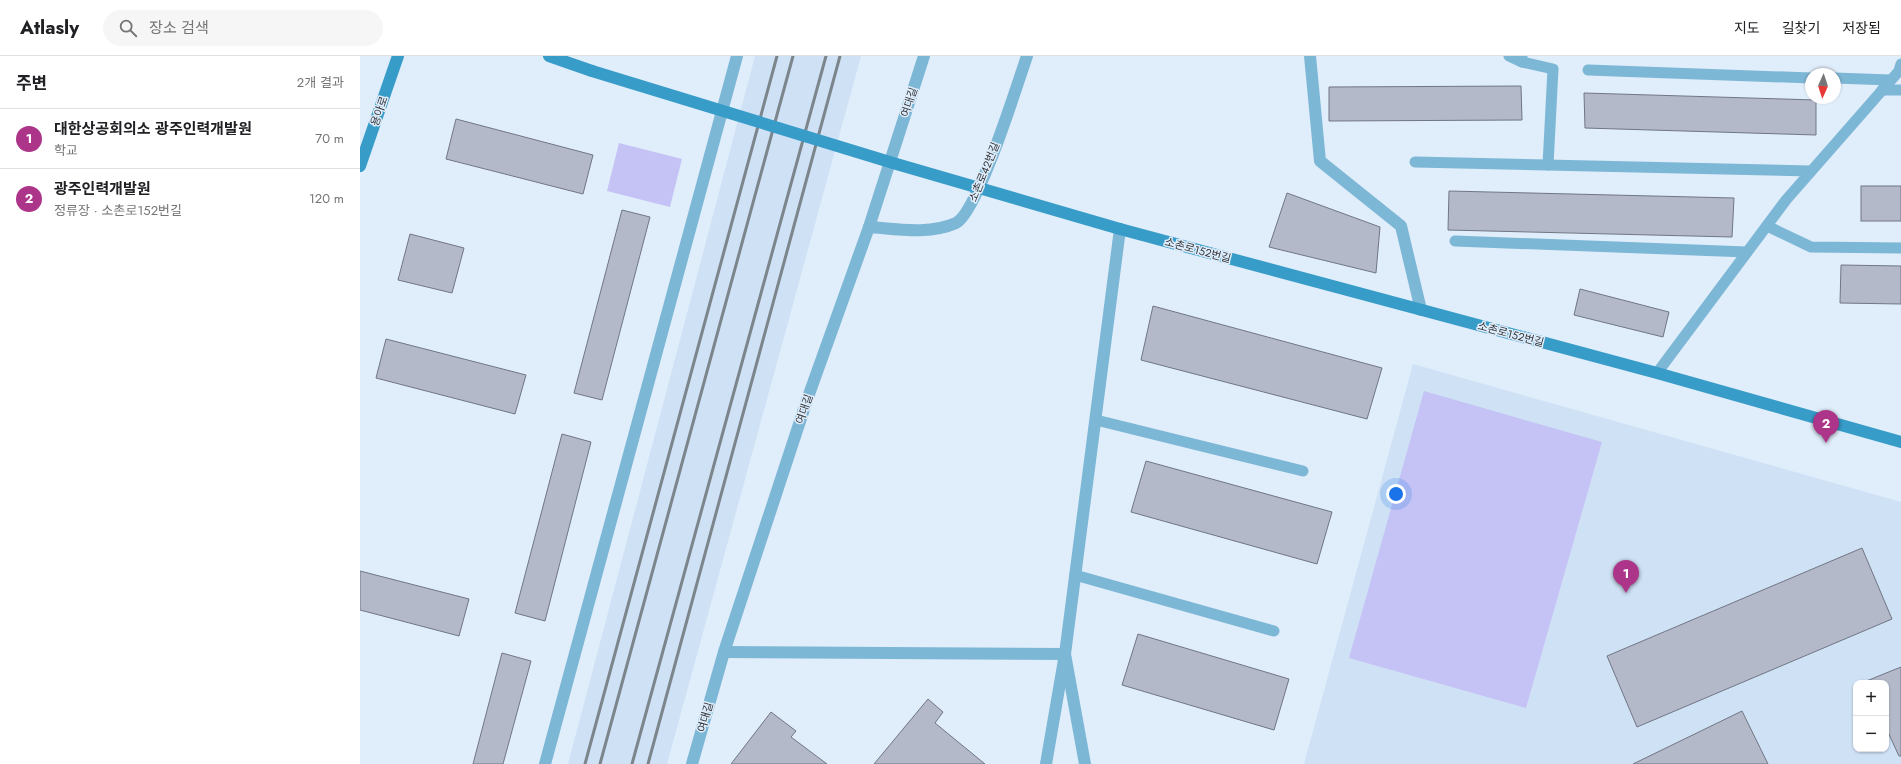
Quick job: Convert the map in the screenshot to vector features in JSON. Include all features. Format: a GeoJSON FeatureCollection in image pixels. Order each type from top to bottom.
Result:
{"type":"FeatureCollection","features":[{"type":"Feature","properties":{"kind":"street","name":"용아로"},"geometry":{"type":"LineString","coordinates":[[360,166],[398,56]]}},
{"type":"Feature","properties":{"kind":"street","name":"소촌로152번길"},"geometry":{"type":"LineString","coordinates":[[549,56],[592,71],[893,163],[1120,229],[1657,373],[1901,442]]}},
{"type":"Feature","properties":{"kind":"street"},"geometry":{"type":"LineString","coordinates":[[545,764],[737,56]]}},
{"type":"Feature","properties":{"kind":"street","name":"여대길"},"geometry":{"type":"LineString","coordinates":[[692,764],[724,652],[807,400],[869,227],[924,56]]}},
{"type":"Feature","properties":{"kind":"street","name":"소촌로42번길"},"geometry":{"type":"LineString","coordinates":[[869,227],[928,229],[942,228],[958,222],[973,203],[1027,56]]}},
{"type":"Feature","properties":{"kind":"street"},"geometry":{"type":"LineString","coordinates":[[1310,56],[1320,161],[1401,226],[1421,310]]}},
{"type":"Feature","properties":{"kind":"street"},"geometry":{"type":"LineString","coordinates":[[1046,764],[1065,654],[1120,229]]}},
{"type":"Feature","properties":{"kind":"street"},"geometry":{"type":"LineString","coordinates":[[724,652],[1065,654]]}},
{"type":"Feature","properties":{"kind":"street"},"geometry":{"type":"LineString","coordinates":[[1065,654],[1085,764]]}},
{"type":"Feature","properties":{"kind":"lane"},"geometry":{"type":"LineString","coordinates":[[1509,56],[1553,69],[1548,165]]}},
{"type":"Feature","properties":{"kind":"lane"},"geometry":{"type":"LineString","coordinates":[[1657,373],[1767,226],[1811,171],[1899,70],[1901,64]]}},
{"type":"Feature","properties":{"kind":"lane"},"geometry":{"type":"LineString","coordinates":[[1588,70],[1805,78]]}},
{"type":"Feature","properties":{"kind":"lane"},"geometry":{"type":"LineString","coordinates":[[1841,78],[1890,80]]}},
{"type":"Feature","properties":{"kind":"lane"},"geometry":{"type":"LineString","coordinates":[[1882,90],[1901,90]]}},
{"type":"Feature","properties":{"kind":"lane"},"geometry":{"type":"LineString","coordinates":[[1415,162],[1811,171]]}},
{"type":"Feature","properties":{"kind":"lane"},"geometry":{"type":"LineString","coordinates":[[1767,226],[1811,247],[1901,248]]}},
{"type":"Feature","properties":{"kind":"lane"},"geometry":{"type":"LineString","coordinates":[[1456,241],[1747,252]]}},
{"type":"Feature","properties":{"kind":"lane"},"geometry":{"type":"LineString","coordinates":[[1096,420],[1303,471]]}},
{"type":"Feature","properties":{"kind":"lane"},"geometry":{"type":"LineString","coordinates":[[1075,575],[1274,631]]}},
{"type":"Feature","properties":{"kind":"shaded area"},"geometry":{"type":"Polygon","coordinates":[[[755,56],[861,56],[667,764],[568,764],[755,56]]]}},
{"type":"Feature","properties":{"kind":"shaded area"},"geometry":{"type":"Polygon","coordinates":[[[619,143],[682,159],[670,207],[607,191],[619,143]]]}},
{"type":"Feature","properties":{"kind":"shaded area"},"geometry":{"type":"Polygon","coordinates":[[[1413,364],[1901,502],[1901,764],[1304,764],[1413,364]]]}},
{"type":"Feature","properties":{"kind":"shaded area"},"geometry":{"type":"Polygon","coordinates":[[[1424,391],[1602,442],[1526,708],[1349,658],[1424,391]]]}},
{"type":"Feature","properties":{"kind":"building"},"geometry":{"type":"Polygon","coordinates":[[[1521,86],[1522,120],[1329,121],[1329,87],[1521,86]]]}},
{"type":"Feature","properties":{"kind":"building"},"geometry":{"type":"Polygon","coordinates":[[[1584,93],[1805,100],[1805,104],[1816,104],[1816,135],[1585,128],[1584,93]]]}},
{"type":"Feature","properties":{"kind":"building"},"geometry":{"type":"Polygon","coordinates":[[[456,119],[593,155],[583,194],[446,159],[456,119]]]}},
{"type":"Feature","properties":{"kind":"building"},"geometry":{"type":"Polygon","coordinates":[[[1861,186],[1901,186],[1901,221],[1861,221],[1861,186]]]}},
{"type":"Feature","properties":{"kind":"building"},"geometry":{"type":"Polygon","coordinates":[[[1449,191],[1734,198],[1732,237],[1448,230],[1449,191]]]}},
{"type":"Feature","properties":{"kind":"building"},"geometry":{"type":"Polygon","coordinates":[[[1287,193],[1380,227],[1376,273],[1269,247],[1287,193]]]}},
{"type":"Feature","properties":{"kind":"building"},"geometry":{"type":"Polygon","coordinates":[[[622,210],[650,217],[602,400],[574,393],[622,210]]]}},
{"type":"Feature","properties":{"kind":"building"},"geometry":{"type":"Polygon","coordinates":[[[410,234],[464,248],[452,293],[398,280],[410,234]]]}},
{"type":"Feature","properties":{"kind":"building"},"geometry":{"type":"Polygon","coordinates":[[[1841,265],[1901,266],[1901,304],[1840,303],[1841,265]]]}},
{"type":"Feature","properties":{"kind":"building"},"geometry":{"type":"Polygon","coordinates":[[[1580,289],[1669,312],[1663,337],[1574,315],[1580,289]]]}},
{"type":"Feature","properties":{"kind":"building"},"geometry":{"type":"Polygon","coordinates":[[[1153,306],[1382,368],[1367,419],[1141,360],[1153,306]]]}},
{"type":"Feature","properties":{"kind":"building"},"geometry":{"type":"Polygon","coordinates":[[[386,339],[526,375],[515,414],[376,378],[386,339]]]}},
{"type":"Feature","properties":{"kind":"building"},"geometry":{"type":"Polygon","coordinates":[[[562,434],[591,442],[545,621],[515,613],[562,434]]]}},
{"type":"Feature","properties":{"kind":"building"},"geometry":{"type":"Polygon","coordinates":[[[1146,461],[1332,512],[1317,564],[1131,512],[1146,461]]]}},
{"type":"Feature","properties":{"kind":"building"},"geometry":{"type":"Polygon","coordinates":[[[1862,548],[1892,619],[1637,727],[1607,656],[1862,548]]]}},
{"type":"Feature","properties":{"kind":"building"},"geometry":{"type":"Polygon","coordinates":[[[360,571],[469,599],[459,636],[360,610],[360,571]]]}},
{"type":"Feature","properties":{"kind":"building"},"geometry":{"type":"Polygon","coordinates":[[[1138,634],[1289,679],[1274,730],[1122,685],[1138,634]]]}},
{"type":"Feature","properties":{"kind":"building"},"geometry":{"type":"Polygon","coordinates":[[[502,653],[531,661],[503,764],[473,764],[502,653]]]}},
{"type":"Feature","properties":{"kind":"building"},"geometry":{"type":"Polygon","coordinates":[[[1901,667],[1901,756],[1899,756],[1889,734],[1889,680],[1869,680],[1901,667]]]}},
{"type":"Feature","properties":{"kind":"building"},"geometry":{"type":"Polygon","coordinates":[[[928,699],[943,712],[935,723],[985,764],[874,764],[928,699]]]}},
{"type":"Feature","properties":{"kind":"building"},"geometry":{"type":"Polygon","coordinates":[[[1742,711],[1768,764],[1633,764],[1742,711]]]}},
{"type":"Feature","properties":{"kind":"building"},"geometry":{"type":"Polygon","coordinates":[[[771,712],[796,731],[791,737],[827,764],[731,764],[771,712]]]}},
{"type":"Feature","properties":{"kind":"railway"},"geometry":{"type":"LineString","coordinates":[[585,764],[777,56]]}},
{"type":"Feature","properties":{"kind":"railway"},"geometry":{"type":"LineString","coordinates":[[600,764],[793,56]]}},
{"type":"Feature","properties":{"kind":"railway"},"geometry":{"type":"LineString","coordinates":[[632,764],[826,56]]}},
{"type":"Feature","properties":{"kind":"railway"},"geometry":{"type":"LineString","coordinates":[[648,764],[840,56]]}},
{"type":"Feature","properties":{"kind":"place","name":"광주인력개발원"},"geometry":{"type":"Point","coordinates":[1826,443]}},
{"type":"Feature","properties":{"kind":"place","name":"대한상공회의소 광주인력개발원"},"geometry":{"type":"Point","coordinates":[1626,593]}}]}
